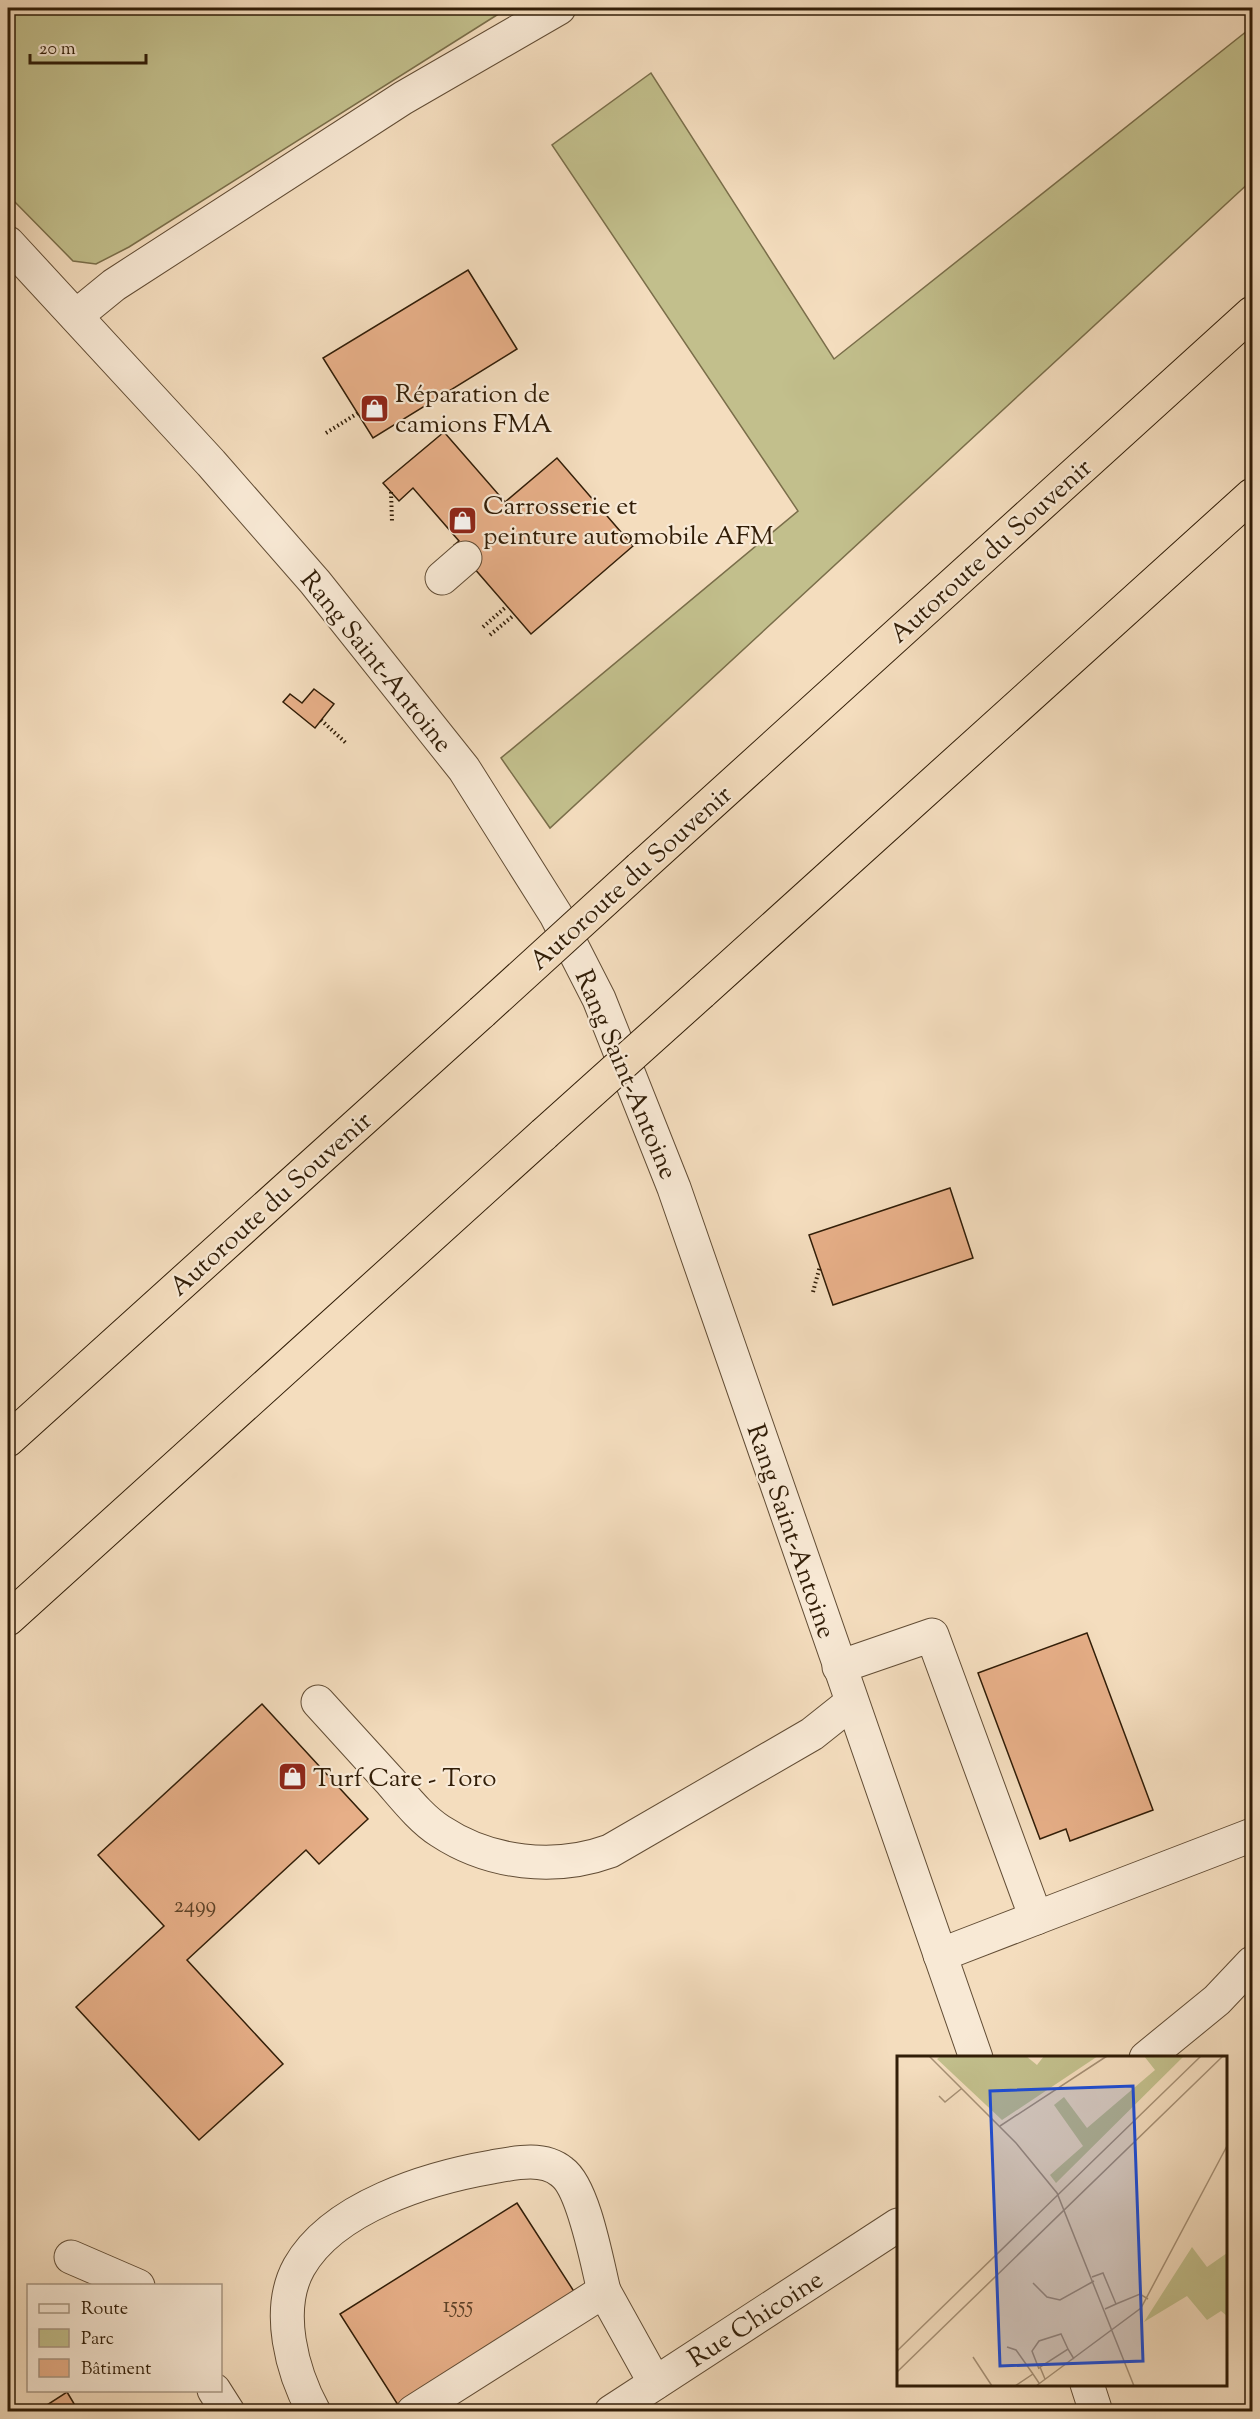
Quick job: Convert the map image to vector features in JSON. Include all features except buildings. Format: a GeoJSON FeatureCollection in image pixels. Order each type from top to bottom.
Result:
{"type":"FeatureCollection","features":[{"type":"Feature","properties":{"kind":"highway","name":"Autoroute du Souvenir"},"geometry":{"type":"LineString","coordinates":[[8,1440],[1252,313]]}},
{"type":"Feature","properties":{"kind":"highway"},"geometry":{"type":"LineString","coordinates":[[8,1619],[1252,495]]}},
{"type":"Feature","properties":{"kind":"street"},"geometry":{"type":"LineString","coordinates":[[76,316],[114,285],[403,98],[559,8]]}},
{"type":"Feature","properties":{"kind":"street","name":"Rang Saint-Antoine"},"geometry":{"type":"LineString","coordinates":[[8,243],[287,550],[413,703],[464,769],[556,915],[598,999],[674,1188],[975,2056]]}},
{"type":"Feature","properties":{"kind":"street"},"geometry":{"type":"LineString","coordinates":[[839,1667],[932,1635],[1036,1918]]}},
{"type":"Feature","properties":{"kind":"street"},"geometry":{"type":"LineString","coordinates":[[318,1702],[407,1801],[439,1831],[487,1854],[549,1863],[584,1860],[610,1851],[812,1734],[851,1703]]}},
{"type":"Feature","properties":{"kind":"street"},"geometry":{"type":"LineString","coordinates":[[940,1955],[1252,1835]]}},
{"type":"Feature","properties":{"kind":"street"},"geometry":{"type":"LineString","coordinates":[[1148,2056],[1217,2000],[1252,1963]]}},
{"type":"Feature","properties":{"kind":"street"},"geometry":{"type":"LineString","coordinates":[[314,2412],[304,2393],[290,2346],[289,2300],[299,2268],[318,2241],[353,2216],[412,2186],[467,2171],[519,2162],[549,2164],[564,2172],[580,2199],[604,2291],[655,2383]]}},
{"type":"Feature","properties":{"kind":"street","name":"Rue Chicoine"},"geometry":{"type":"LineString","coordinates":[[611,2412],[897,2227]]}},
{"type":"Feature","properties":{"kind":"street"},"geometry":{"type":"LineString","coordinates":[[71,2257],[133,2284]]}},
{"type":"Feature","properties":{"kind":"street"},"geometry":{"type":"LineString","coordinates":[[413,2412],[604,2291]]}},
{"type":"Feature","properties":{"kind":"street"},"geometry":{"type":"LineString","coordinates":[[1087,2386],[1096,2412]]}},
{"type":"Feature","properties":{"kind":"street"},"geometry":{"type":"LineString","coordinates":[[215,2392],[228,2412]]}},
{"type":"Feature","properties":{"kind":"path"},"geometry":{"type":"LineString","coordinates":[[326,433],[358,413]]}},
{"type":"Feature","properties":{"kind":"path"},"geometry":{"type":"LineString","coordinates":[[391,492],[392,521]]}},
{"type":"Feature","properties":{"kind":"path"},"geometry":{"type":"LineString","coordinates":[[483,627],[507,606]]}},
{"type":"Feature","properties":{"kind":"path"},"geometry":{"type":"LineString","coordinates":[[490,635],[514,615]]}},
{"type":"Feature","properties":{"kind":"path"},"geometry":{"type":"LineString","coordinates":[[321,720],[347,744]]}},
{"type":"Feature","properties":{"kind":"path"},"geometry":{"type":"LineString","coordinates":[[813,1292],[820,1266]]}},
{"type":"Feature","properties":{"kind":"green space"},"geometry":{"type":"Polygon","coordinates":[[[8,8],[508,8],[129,247],[96,264],[73,261],[8,195],[8,8]]]}},
{"type":"Feature","properties":{"kind":"green space"},"geometry":{"type":"Polygon","coordinates":[[[1252,27],[1252,180],[550,828],[501,758],[798,511],[552,145],[651,73],[834,359],[1252,27]]]}},
{"type":"Feature","properties":{"kind":"place","name":"Réparation de camions FMA"},"geometry":{"type":"Point","coordinates":[374,408]}},
{"type":"Feature","properties":{"kind":"place","name":"Carrosserie et peinture automobile AFM"},"geometry":{"type":"Point","coordinates":[462,520]}},
{"type":"Feature","properties":{"kind":"place","name":"Turf Care - Toro"},"geometry":{"type":"Point","coordinates":[292,1777]}}]}
